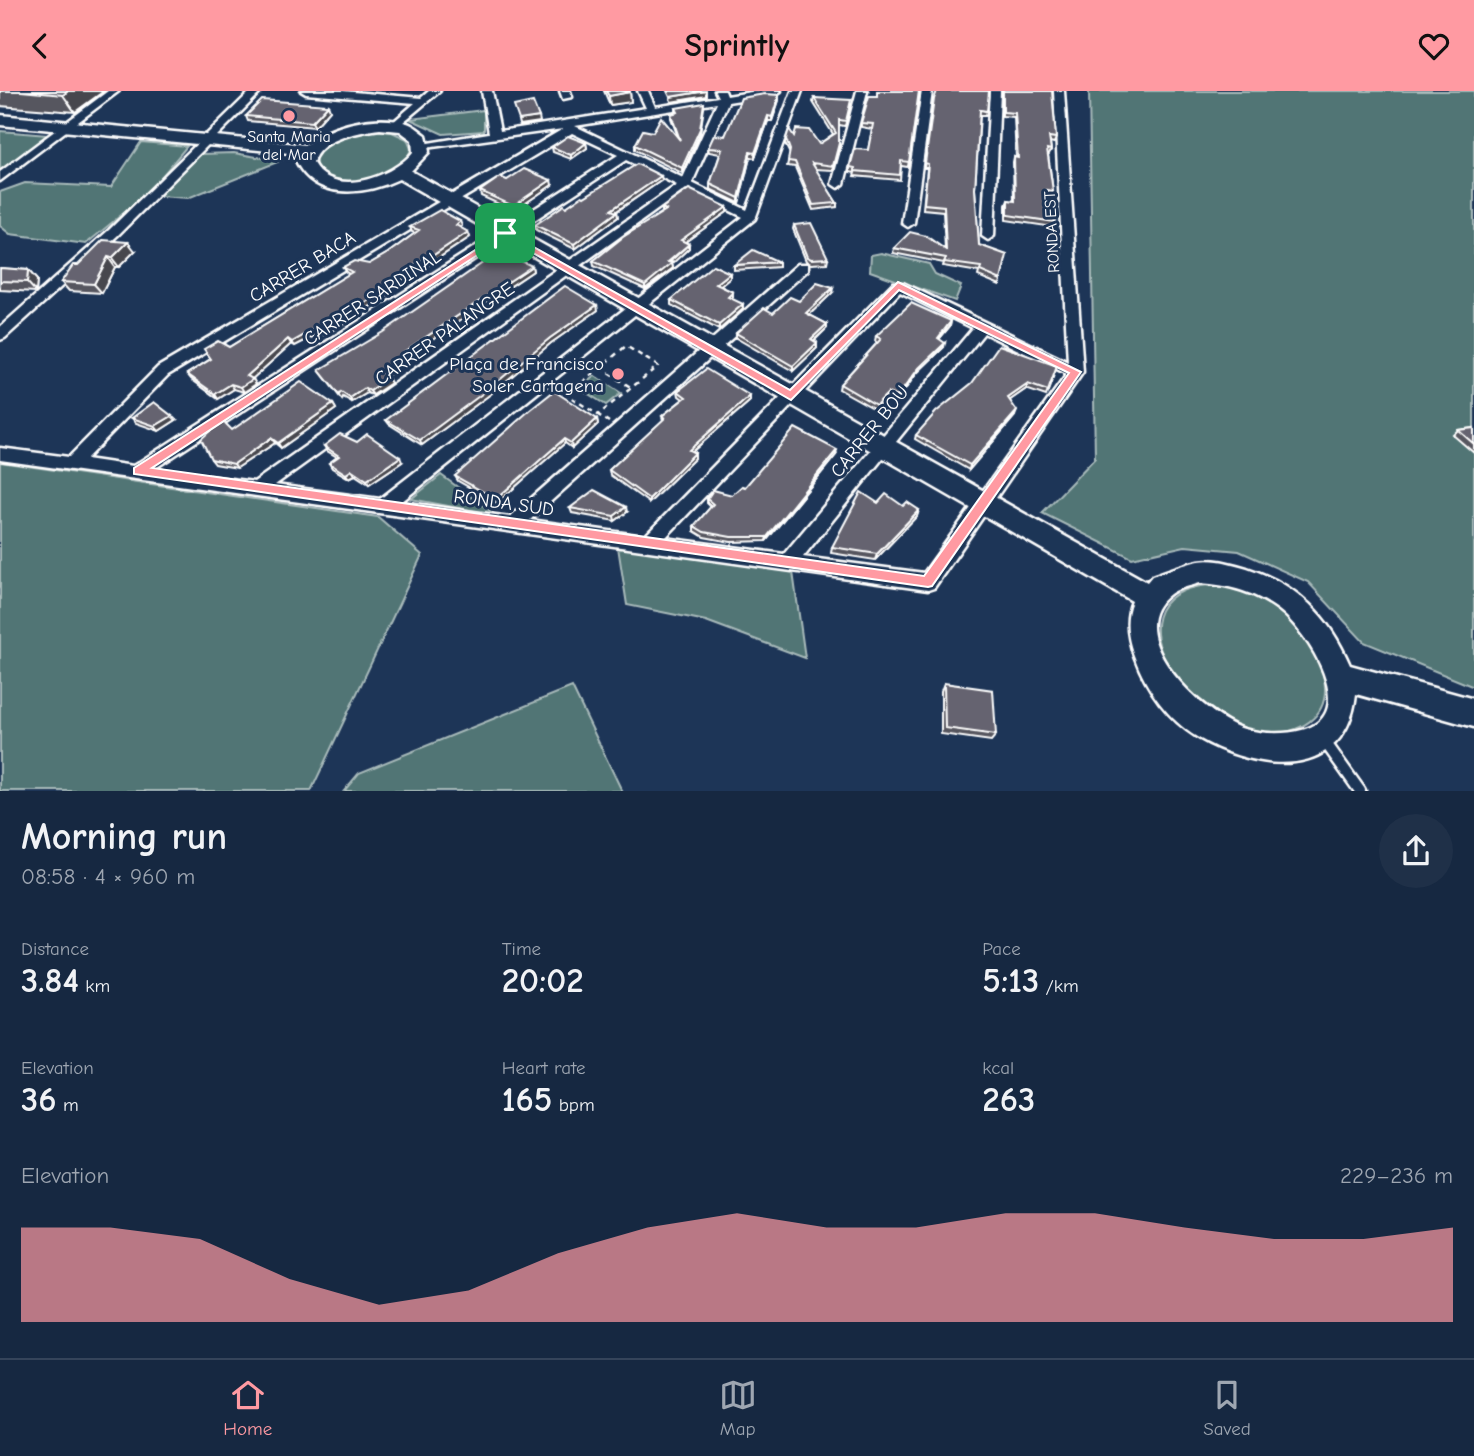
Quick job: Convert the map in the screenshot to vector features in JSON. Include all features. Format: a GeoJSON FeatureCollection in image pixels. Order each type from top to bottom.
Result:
{"type":"FeatureCollection","features":[{"type":"Feature","properties":{"kind":"street"},"geometry":{"type":"LineString","coordinates":[[0,178],[114,91]]}},
{"type":"Feature","properties":{"kind":"street"},"geometry":{"type":"LineString","coordinates":[[0,335],[113,233],[257,91]]}},
{"type":"Feature","properties":{"kind":"street"},"geometry":{"type":"LineString","coordinates":[[306,91],[424,101]]}},
{"type":"Feature","properties":{"kind":"street"},"geometry":{"type":"LineString","coordinates":[[396,125],[435,91]]}},
{"type":"Feature","properties":{"kind":"street"},"geometry":{"type":"LineString","coordinates":[[487,91],[495,136]]}},
{"type":"Feature","properties":{"kind":"street"},"geometry":{"type":"LineString","coordinates":[[643,91],[652,111]]}},
{"type":"Feature","properties":{"kind":"street"},"geometry":{"type":"LineString","coordinates":[[422,147],[567,127],[722,95],[776,91]]}},
{"type":"Feature","properties":{"kind":"street"},"geometry":{"type":"LineString","coordinates":[[384,506],[751,216],[797,91]]}},
{"type":"Feature","properties":{"kind":"street"},"geometry":{"type":"LineString","coordinates":[[838,184],[862,91]]}},
{"type":"Feature","properties":{"kind":"street"},"geometry":{"type":"LineString","coordinates":[[908,223],[928,91]]}},
{"type":"Feature","properties":{"kind":"street"},"geometry":{"type":"LineString","coordinates":[[988,236],[995,91]]}},
{"type":"Feature","properties":{"kind":"street","name":"RONDA EST"},"geometry":{"type":"LineString","coordinates":[[1059,91],[1076,372]]}},
{"type":"Feature","properties":{"kind":"street"},"geometry":{"type":"LineString","coordinates":[[685,184],[722,95]]}},
{"type":"Feature","properties":{"kind":"street"},"geometry":{"type":"LineString","coordinates":[[0,120],[312,150]]}},
{"type":"Feature","properties":{"kind":"street"},"geometry":{"type":"LineString","coordinates":[[371,124],[396,125],[416,134],[422,147],[416,160],[400,173],[366,184],[331,184],[313,176],[307,168],[307,159],[312,150],[329,136],[371,124]]}},
{"type":"Feature","properties":{"kind":"street"},"geometry":{"type":"LineString","coordinates":[[567,127],[751,216]]}},
{"type":"Feature","properties":{"kind":"street","name":"CARRER BACA"},"geometry":{"type":"LineString","coordinates":[[74,462],[163,371],[448,202],[567,127]]}},
{"type":"Feature","properties":{"kind":"street","name":"CARRER SARDINAL"},"geometry":{"type":"LineString","coordinates":[[138,471],[626,155]]}},
{"type":"Feature","properties":{"kind":"street"},"geometry":{"type":"LineString","coordinates":[[400,173],[1149,597]]}},
{"type":"Feature","properties":{"kind":"street","name":"CARRER PALANGRE"},"geometry":{"type":"LineString","coordinates":[[258,488],[685,184]]}},
{"type":"Feature","properties":{"kind":"street"},"geometry":{"type":"LineString","coordinates":[[514,524],[803,267]]}},
{"type":"Feature","properties":{"kind":"street"},"geometry":{"type":"LineString","coordinates":[[649,544],[898,286],[1076,372],[983,503]]}},
{"type":"Feature","properties":{"kind":"street","name":"CARRER BOU"},"geometry":{"type":"LineString","coordinates":[[788,562],[982,326]]}},
{"type":"Feature","properties":{"kind":"street","name":"RONDA SUD"},"geometry":{"type":"LineString","coordinates":[[0,454],[74,462],[928,582],[983,503]]}},
{"type":"Feature","properties":{"kind":"street"},"geometry":{"type":"LineString","coordinates":[[1187,573],[1228,574],[1258,584],[1286,600],[1311,622],[1330,648],[1341,675],[1342,704],[1338,717],[1322,737],[1295,748],[1262,748],[1226,737],[1193,717],[1166,691],[1143,647],[1141,620],[1149,597],[1165,582],[1187,573]]}},
{"type":"Feature","properties":{"kind":"street"},"geometry":{"type":"LineString","coordinates":[[1341,675],[1474,713]]}},
{"type":"Feature","properties":{"kind":"lane"},"geometry":{"type":"LineString","coordinates":[[1322,737],[1360,791]]}},
{"type":"Feature","properties":{"kind":"path"},"geometry":{"type":"LineString","coordinates":[[626,347],[658,366],[632,388],[598,415],[567,395],[626,347]]}},
{"type":"Feature","properties":{"kind":"path"},"geometry":{"type":"LineString","coordinates":[[600,368],[632,388]]}},
{"type":"Feature","properties":{"kind":"green space"},"geometry":{"type":"Polygon","coordinates":[[[1089,91],[1474,91],[1474,687],[1364,642],[1308,582],[1239,551],[1185,546],[1132,558],[1042,513],[1095,458],[1089,91]]]}},
{"type":"Feature","properties":{"kind":"green space"},"geometry":{"type":"Polygon","coordinates":[[[484,110],[484,131],[443,134],[410,119],[484,110]]]}},
{"type":"Feature","properties":{"kind":"green space"},"geometry":{"type":"Polygon","coordinates":[[[371,130],[392,132],[407,139],[411,149],[405,160],[395,169],[382,176],[352,182],[325,175],[316,167],[316,157],[326,145],[347,135],[371,130]]]}},
{"type":"Feature","properties":{"kind":"green space"},"geometry":{"type":"Polygon","coordinates":[[[0,131],[48,135],[0,173],[0,131]]]}},
{"type":"Feature","properties":{"kind":"green space"},"geometry":{"type":"Polygon","coordinates":[[[141,142],[187,146],[148,193],[86,244],[10,234],[0,226],[0,192],[25,183],[111,187],[141,142]]]}},
{"type":"Feature","properties":{"kind":"green space"},"geometry":{"type":"Polygon","coordinates":[[[234,153],[280,161],[188,198],[158,196],[201,154],[234,153]]]}},
{"type":"Feature","properties":{"kind":"green space"},"geometry":{"type":"Polygon","coordinates":[[[881,253],[929,264],[935,274],[961,286],[955,301],[870,271],[871,255],[881,253]]]}},
{"type":"Feature","properties":{"kind":"green space"},"geometry":{"type":"Polygon","coordinates":[[[595,376],[621,393],[606,405],[579,388],[595,376]]]}},
{"type":"Feature","properties":{"kind":"green space"},"geometry":{"type":"Polygon","coordinates":[[[0,462],[378,517],[422,555],[311,791],[0,791],[0,462]]]}},
{"type":"Feature","properties":{"kind":"green space"},"geometry":{"type":"Polygon","coordinates":[[[441,475],[496,515],[411,499],[441,475]]]}},
{"type":"Feature","properties":{"kind":"green space"},"geometry":{"type":"Polygon","coordinates":[[[618,547],[793,572],[805,658],[706,621],[627,605],[618,547]]]}},
{"type":"Feature","properties":{"kind":"green space"},"geometry":{"type":"Polygon","coordinates":[[[1208,585],[1238,589],[1265,601],[1282,612],[1307,640],[1317,657],[1325,692],[1321,708],[1310,721],[1290,731],[1257,732],[1224,721],[1195,699],[1172,672],[1159,643],[1159,617],[1174,596],[1208,585]]]}},
{"type":"Feature","properties":{"kind":"green space"},"geometry":{"type":"Polygon","coordinates":[[[572,687],[622,791],[344,791],[359,773],[572,687]]]}},
{"type":"Feature","properties":{"kind":"building"},"geometry":{"type":"Polygon","coordinates":[[[21,91],[68,91],[63,95],[21,91]]]}},
{"type":"Feature","properties":{"kind":"building"},"geometry":{"type":"Polygon","coordinates":[[[606,91],[630,91],[630,92],[609,96],[606,91]]]}},
{"type":"Feature","properties":{"kind":"building"},"geometry":{"type":"Polygon","coordinates":[[[667,91],[706,91],[670,97],[667,91]]]}},
{"type":"Feature","properties":{"kind":"building"},"geometry":{"type":"Polygon","coordinates":[[[877,91],[919,91],[909,162],[901,161],[900,175],[855,171],[855,168],[850,167],[855,149],[868,150],[873,124],[861,123],[869,96],[877,96],[877,91]]]}},
{"type":"Feature","properties":{"kind":"building"},"geometry":{"type":"Polygon","coordinates":[[[937,91],[989,91],[987,111],[980,110],[975,189],[979,245],[1007,255],[1001,280],[980,271],[981,267],[944,262],[946,258],[894,248],[910,232],[926,236],[946,250],[944,206],[924,204],[928,164],[925,163],[937,91]]]}},
{"type":"Feature","properties":{"kind":"building"},"geometry":{"type":"Polygon","coordinates":[[[1003,91],[1052,91],[1056,138],[1049,137],[1051,150],[1047,149],[1053,191],[1047,190],[1055,222],[1008,215],[1008,200],[1015,201],[1014,157],[1018,158],[1015,113],[1003,112],[1003,91]]]}},
{"type":"Feature","properties":{"kind":"building"},"geometry":{"type":"Polygon","coordinates":[[[779,95],[772,117],[768,116],[755,153],[750,152],[739,198],[710,184],[722,149],[708,148],[714,135],[725,136],[741,98],[779,95]]]}},
{"type":"Feature","properties":{"kind":"building"},"geometry":{"type":"Polygon","coordinates":[[[814,98],[851,100],[846,121],[839,120],[839,143],[833,166],[812,163],[837,203],[813,205],[795,162],[788,161],[790,150],[786,139],[789,129],[794,136],[796,129],[809,130],[819,144],[836,133],[814,98]]]}},
{"type":"Feature","properties":{"kind":"building","name":"Santa Maria del Mar"},"geometry":{"type":"Polygon","coordinates":[[[262,100],[328,105],[312,122],[246,116],[262,100]]]}},
{"type":"Feature","properties":{"kind":"building"},"geometry":{"type":"Polygon","coordinates":[[[533,102],[539,117],[519,120],[514,106],[533,102]]]}},
{"type":"Feature","properties":{"kind":"building"},"geometry":{"type":"Polygon","coordinates":[[[704,103],[700,129],[682,168],[635,145],[643,130],[653,132],[661,117],[680,140],[671,114],[678,112],[676,108],[704,103]]]}},
{"type":"Feature","properties":{"kind":"building"},"geometry":{"type":"Polygon","coordinates":[[[568,136],[586,143],[571,155],[552,147],[568,136]]]}},
{"type":"Feature","properties":{"kind":"building"},"geometry":{"type":"Polygon","coordinates":[[[637,164],[661,176],[611,210],[617,212],[574,244],[535,225],[564,205],[566,207],[584,197],[637,164]]]}},
{"type":"Feature","properties":{"kind":"building"},"geometry":{"type":"Polygon","coordinates":[[[524,169],[551,180],[513,206],[480,191],[500,177],[507,180],[524,169]]]}},
{"type":"Feature","properties":{"kind":"building"},"geometry":{"type":"Polygon","coordinates":[[[689,189],[727,207],[681,240],[689,244],[668,262],[672,263],[645,285],[593,261],[623,237],[666,210],[662,208],[689,189]]]}},
{"type":"Feature","properties":{"kind":"building"},"geometry":{"type":"Polygon","coordinates":[[[440,210],[460,221],[456,225],[468,232],[389,283],[391,287],[322,330],[315,329],[292,342],[288,339],[247,376],[253,379],[241,387],[231,384],[215,394],[187,374],[211,359],[204,349],[218,341],[229,347],[352,272],[343,267],[354,261],[369,264],[388,253],[419,230],[410,227],[440,210]]]}},
{"type":"Feature","properties":{"kind":"building"},"geometry":{"type":"Polygon","coordinates":[[[811,223],[828,258],[807,257],[794,225],[811,223]]]}},
{"type":"Feature","properties":{"kind":"building"},"geometry":{"type":"Polygon","coordinates":[[[103,240],[128,242],[112,258],[108,257],[94,284],[61,282],[73,265],[78,265],[103,240]]]}},
{"type":"Feature","properties":{"kind":"building"},"geometry":{"type":"Polygon","coordinates":[[[753,250],[779,262],[734,265],[753,250]]]}},
{"type":"Feature","properties":{"kind":"building"},"geometry":{"type":"Polygon","coordinates":[[[500,251],[532,266],[405,351],[409,353],[382,373],[388,378],[370,391],[365,388],[350,398],[341,392],[339,395],[319,370],[383,332],[500,251]]]}},
{"type":"Feature","properties":{"kind":"building"},"geometry":{"type":"Polygon","coordinates":[[[713,265],[730,273],[716,284],[733,292],[728,297],[743,304],[719,325],[671,300],[713,265]]]}},
{"type":"Feature","properties":{"kind":"building"},"geometry":{"type":"Polygon","coordinates":[[[0,268],[28,270],[27,282],[0,281],[0,268]]]}},
{"type":"Feature","properties":{"kind":"building"},"geometry":{"type":"Polygon","coordinates":[[[817,283],[833,288],[806,313],[827,324],[811,339],[817,343],[793,366],[736,333],[764,308],[773,313],[790,297],[799,301],[817,283]]]}},
{"type":"Feature","properties":{"kind":"building"},"geometry":{"type":"Polygon","coordinates":[[[565,286],[597,305],[550,338],[490,388],[420,440],[386,420],[565,286]]]}},
{"type":"Feature","properties":{"kind":"building"},"geometry":{"type":"Polygon","coordinates":[[[911,303],[951,321],[938,338],[945,343],[919,368],[897,397],[888,393],[876,405],[840,384],[881,339],[876,336],[911,303]]]}},
{"type":"Feature","properties":{"kind":"building"},"geometry":{"type":"Polygon","coordinates":[[[999,345],[1057,366],[1048,391],[1028,384],[1008,398],[1017,411],[970,465],[916,435],[936,412],[972,383],[999,345]]]}},
{"type":"Feature","properties":{"kind":"building"},"geometry":{"type":"Polygon","coordinates":[[[706,369],[750,396],[689,450],[695,453],[649,499],[609,470],[665,418],[662,416],[686,397],[678,391],[706,369]]]}},
{"type":"Feature","properties":{"kind":"building"},"geometry":{"type":"Polygon","coordinates":[[[301,382],[333,404],[278,443],[271,438],[234,464],[211,459],[201,439],[222,420],[232,430],[301,382]]]}},
{"type":"Feature","properties":{"kind":"building"},"geometry":{"type":"Polygon","coordinates":[[[554,391],[597,419],[571,443],[564,439],[496,499],[455,476],[530,410],[554,391]]]}},
{"type":"Feature","properties":{"kind":"building"},"geometry":{"type":"Polygon","coordinates":[[[154,402],[172,416],[155,426],[132,418],[154,402]]]}},
{"type":"Feature","properties":{"kind":"building"},"geometry":{"type":"Polygon","coordinates":[[[795,428],[837,450],[767,537],[731,537],[704,532],[694,526],[713,504],[707,499],[713,490],[732,495],[742,486],[745,487],[795,428]]]}},
{"type":"Feature","properties":{"kind":"building"},"geometry":{"type":"Polygon","coordinates":[[[1474,428],[1474,444],[1458,430],[1474,428]]]}},
{"type":"Feature","properties":{"kind":"building"},"geometry":{"type":"Polygon","coordinates":[[[340,434],[357,442],[367,434],[400,457],[367,480],[352,470],[346,474],[329,463],[339,456],[324,446],[340,434]]]}},
{"type":"Feature","properties":{"kind":"building"},"geometry":{"type":"Polygon","coordinates":[[[594,490],[626,507],[614,516],[570,508],[594,490]]]}},
{"type":"Feature","properties":{"kind":"building"},"geometry":{"type":"Polygon","coordinates":[[[861,492],[878,503],[886,494],[903,506],[907,502],[919,510],[877,554],[832,547],[861,492]]]}},
{"type":"Feature","properties":{"kind":"building"},"geometry":{"type":"Polygon","coordinates":[[[944,683],[993,690],[996,735],[945,728],[944,683]]]}},
{"type":"Feature","properties":{"kind":"place","name":"Santa Maria del Mar"},"geometry":{"type":"Point","coordinates":[289,116]}},
{"type":"Feature","properties":{"kind":"place","name":"Plaça de Francisco Soler Cartagena"},"geometry":{"type":"Point","coordinates":[618,374]}},
{"type":"Feature","properties":{"kind":"route"},"geometry":{"type":"LineString","coordinates":[[505,233],[791,395],[898,286],[1076,372],[928,582],[138,471],[505,233]]}}]}
